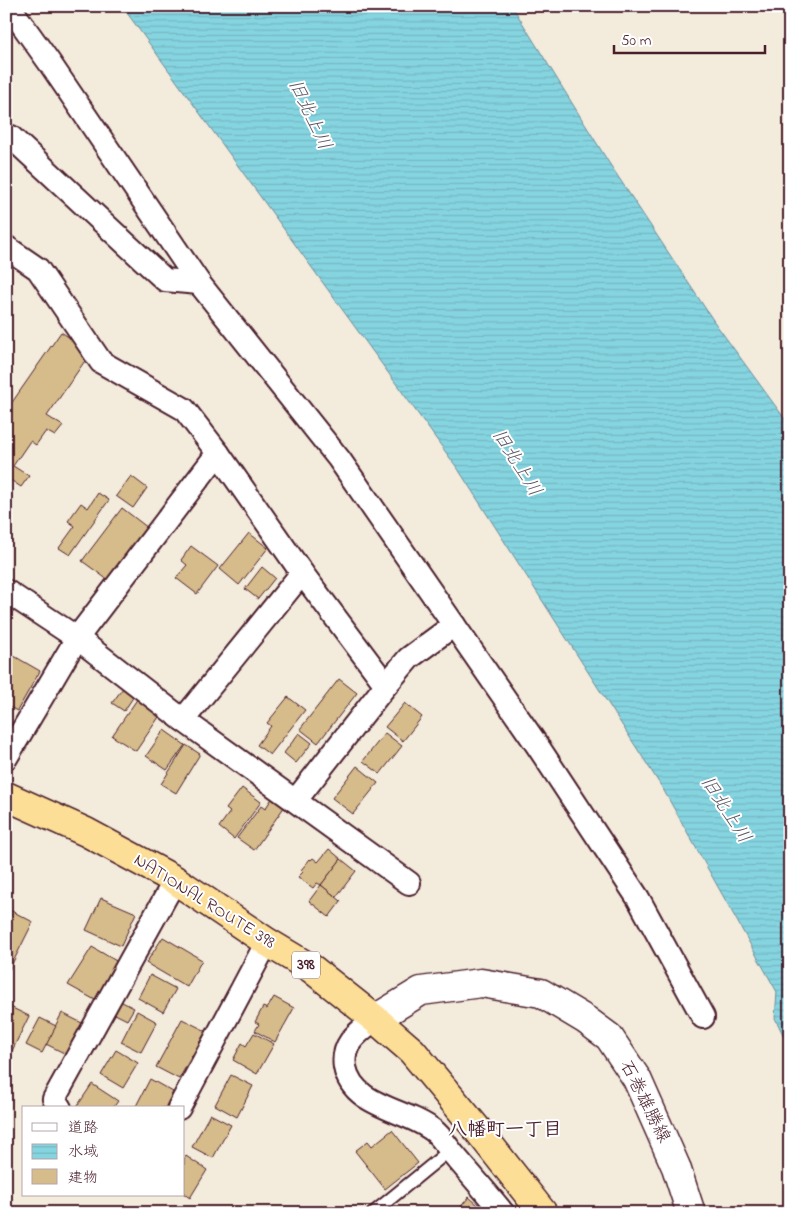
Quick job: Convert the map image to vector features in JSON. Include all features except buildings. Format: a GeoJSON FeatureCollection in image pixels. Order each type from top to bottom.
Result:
{"type":"FeatureCollection","features":[{"type":"Feature","properties":{"kind":"highway","name":"NATIONAL ROUTE 398"},"geometry":{"type":"LineString","coordinates":[[6,796],[86,832],[176,880],[267,942],[312,969],[375,1018],[412,1051],[543,1213]]}},
{"type":"Feature","properties":{"kind":"main road","name":"石巻雄勝線"},"geometry":{"type":"LineString","coordinates":[[375,1018],[421,991],[481,983],[541,993],[586,1020],[609,1038],[637,1079],[676,1167],[691,1213]]}},
{"type":"Feature","properties":{"kind":"street"},"geometry":{"type":"LineString","coordinates":[[9,6],[199,283],[340,459],[548,761],[638,898],[703,1017]]}},
{"type":"Feature","properties":{"kind":"street"},"geometry":{"type":"LineString","coordinates":[[11,136],[165,280],[199,283]]}},
{"type":"Feature","properties":{"kind":"street"},"geometry":{"type":"LineString","coordinates":[[6,247],[38,269],[101,362],[184,409],[218,453],[302,573],[386,685]]}},
{"type":"Feature","properties":{"kind":"street"},"geometry":{"type":"LineString","coordinates":[[6,758],[77,638],[218,453]]}},
{"type":"Feature","properties":{"kind":"street"},"geometry":{"type":"LineString","coordinates":[[183,720],[302,573]]}},
{"type":"Feature","properties":{"kind":"street"},"geometry":{"type":"LineString","coordinates":[[6,591],[77,638],[183,720],[409,883]]}},
{"type":"Feature","properties":{"kind":"street"},"geometry":{"type":"LineString","coordinates":[[296,800],[409,658],[454,625]]}},
{"type":"Feature","properties":{"kind":"street"},"geometry":{"type":"LineString","coordinates":[[59,1106],[54,1099],[176,880]]}},
{"type":"Feature","properties":{"kind":"street"},"geometry":{"type":"LineString","coordinates":[[179,1106],[267,942]]}},
{"type":"Feature","properties":{"kind":"street"},"geometry":{"type":"LineString","coordinates":[[375,1018],[351,1039],[344,1058],[347,1076],[354,1087],[367,1098],[416,1120],[435,1132],[503,1213]]}},
{"type":"Feature","properties":{"kind":"lane"},"geometry":{"type":"LineString","coordinates":[[373,1213],[450,1150]]}},
{"type":"Feature","properties":{"kind":"water","name":"旧北上川"},"geometry":{"type":"Polygon","coordinates":[[[122,6],[512,6],[609,163],[715,323],[790,426],[790,1049],[775,1018],[777,992],[663,789],[458,469],[122,6]]]}},
{"type":"Feature","properties":{"kind":"district","name":"八幡町一丁目"},"geometry":{"type":"Point","coordinates":[505,1130]}}]}
